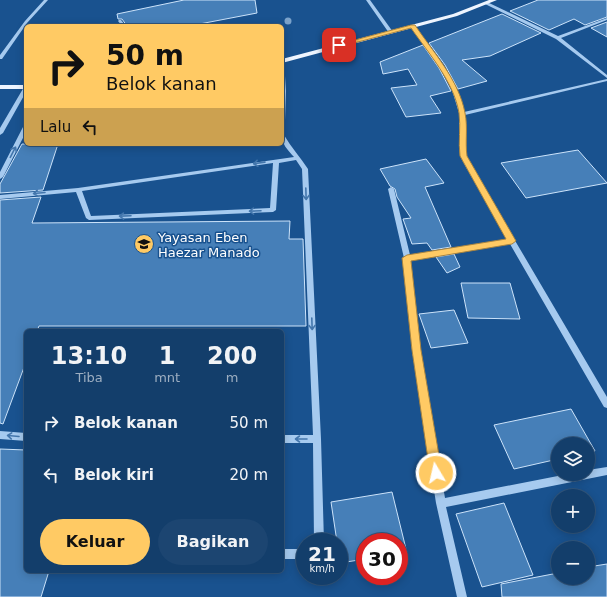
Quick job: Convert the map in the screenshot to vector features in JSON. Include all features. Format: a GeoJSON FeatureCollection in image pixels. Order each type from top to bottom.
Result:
{"type":"FeatureCollection","features":[{"type":"Feature","properties":{"kind":"main road"},"geometry":{"type":"LineString","coordinates":[[284,60],[455,15],[494,0]]}},
{"type":"Feature","properties":{"kind":"main road"},"geometry":{"type":"LineString","coordinates":[[0,87],[24,87]]}},
{"type":"Feature","properties":{"kind":"street"},"geometry":{"type":"LineString","coordinates":[[25,24],[46,0]]}},
{"type":"Feature","properties":{"kind":"street"},"geometry":{"type":"LineString","coordinates":[[368,0],[391,32]]}},
{"type":"Feature","properties":{"kind":"street"},"geometry":{"type":"LineString","coordinates":[[486,3],[558,38],[607,79]]}},
{"type":"Feature","properties":{"kind":"street"},"geometry":{"type":"LineString","coordinates":[[558,38],[607,19]]}},
{"type":"Feature","properties":{"kind":"street"},"geometry":{"type":"LineString","coordinates":[[0,58],[24,25]]}},
{"type":"Feature","properties":{"kind":"street"},"geometry":{"type":"LineString","coordinates":[[413,26],[445,73],[456,93],[462,114],[462,141],[464,156],[607,404]]}},
{"type":"Feature","properties":{"kind":"street"},"geometry":{"type":"LineString","coordinates":[[462,114],[607,79]]}},
{"type":"Feature","properties":{"kind":"street"},"geometry":{"type":"LineString","coordinates":[[0,133],[24,91]]}},
{"type":"Feature","properties":{"kind":"street"},"geometry":{"type":"LineString","coordinates":[[0,177],[24,131]]}},
{"type":"Feature","properties":{"kind":"street"},"geometry":{"type":"LineString","coordinates":[[284,140],[305,169],[317,439],[319,533]]}},
{"type":"Feature","properties":{"kind":"street"},"geometry":{"type":"LineString","coordinates":[[0,197],[78,190],[298,158]]}},
{"type":"Feature","properties":{"kind":"street"},"geometry":{"type":"LineString","coordinates":[[78,190],[89,218],[273,210],[276,161]]}},
{"type":"Feature","properties":{"kind":"street"},"geometry":{"type":"LineString","coordinates":[[390,189],[407,258],[416,350],[441,503],[462,597]]}},
{"type":"Feature","properties":{"kind":"street"},"geometry":{"type":"LineString","coordinates":[[407,258],[512,241]]}},
{"type":"Feature","properties":{"kind":"street"},"geometry":{"type":"LineString","coordinates":[[0,435],[24,437]]}},
{"type":"Feature","properties":{"kind":"street"},"geometry":{"type":"LineString","coordinates":[[284,438],[317,439]]}},
{"type":"Feature","properties":{"kind":"street"},"geometry":{"type":"LineString","coordinates":[[441,503],[607,471]]}},
{"type":"Feature","properties":{"kind":"street"},"geometry":{"type":"LineString","coordinates":[[284,554],[296,554]]}},
{"type":"Feature","properties":{"kind":"building"},"geometry":{"type":"Polygon","coordinates":[[[184,0],[255,0],[257,13],[199,24],[126,24],[122,19],[118,19],[117,14],[184,0]]]}},
{"type":"Feature","properties":{"kind":"building"},"geometry":{"type":"Polygon","coordinates":[[[538,0],[607,0],[607,17],[585,25],[574,19],[549,30],[510,11],[538,0]]]}},
{"type":"Feature","properties":{"kind":"building"},"geometry":{"type":"Polygon","coordinates":[[[502,14],[541,33],[490,56],[462,60],[487,81],[458,89],[445,65],[429,43],[502,14]]]}},
{"type":"Feature","properties":{"kind":"building"},"geometry":{"type":"Polygon","coordinates":[[[607,22],[607,37],[591,28],[607,22]]]}},
{"type":"Feature","properties":{"kind":"building"},"geometry":{"type":"Polygon","coordinates":[[[423,45],[439,68],[451,91],[430,96],[441,113],[406,117],[391,88],[417,85],[408,69],[383,74],[380,62],[423,45]]]}},
{"type":"Feature","properties":{"kind":"building"},"geometry":{"type":"Polygon","coordinates":[[[22,144],[24,144],[24,146],[57,146],[43,190],[0,193],[0,184],[22,144]]]}},
{"type":"Feature","properties":{"kind":"building"},"geometry":{"type":"Polygon","coordinates":[[[578,150],[607,183],[526,198],[501,163],[578,150]]]}},
{"type":"Feature","properties":{"kind":"building"},"geometry":{"type":"Polygon","coordinates":[[[426,159],[444,183],[425,187],[451,247],[432,250],[427,243],[412,244],[403,219],[411,218],[397,197],[395,189],[390,186],[380,169],[426,159]]]}},
{"type":"Feature","properties":{"kind":"building","name":"Yayasan Eben Haezar Manado"},"geometry":{"type":"Polygon","coordinates":[[[41,197],[32,223],[290,221],[289,239],[303,239],[306,326],[39,326],[38,329],[24,329],[24,367],[3,424],[0,423],[0,200],[41,197]]]}},
{"type":"Feature","properties":{"kind":"building"},"geometry":{"type":"Polygon","coordinates":[[[454,254],[460,267],[447,273],[436,257],[454,254]]]}},
{"type":"Feature","properties":{"kind":"building"},"geometry":{"type":"Polygon","coordinates":[[[461,283],[510,283],[520,319],[468,318],[461,283]]]}},
{"type":"Feature","properties":{"kind":"building"},"geometry":{"type":"Polygon","coordinates":[[[454,310],[468,343],[431,348],[419,314],[454,310]]]}},
{"type":"Feature","properties":{"kind":"building"},"geometry":{"type":"Polygon","coordinates":[[[571,409],[587,437],[551,437],[551,461],[514,469],[494,425],[571,409]]]}},
{"type":"Feature","properties":{"kind":"building"},"geometry":{"type":"Polygon","coordinates":[[[0,449],[24,450],[24,573],[48,573],[41,597],[0,597],[0,449]]]}},
{"type":"Feature","properties":{"kind":"building"},"geometry":{"type":"Polygon","coordinates":[[[392,492],[402,533],[356,533],[356,560],[348,562],[348,533],[336,533],[331,502],[392,492]]]}},
{"type":"Feature","properties":{"kind":"building"},"geometry":{"type":"Polygon","coordinates":[[[504,503],[533,575],[482,587],[456,514],[504,503]]]}},
{"type":"Feature","properties":{"kind":"building"},"geometry":{"type":"Polygon","coordinates":[[[607,564],[607,597],[502,597],[501,584],[551,574],[551,585],[595,585],[595,566],[607,564]]]}},
{"type":"Feature","properties":{"kind":"place","name":"Yayasan Eben Haezar Manado"},"geometry":{"type":"Point","coordinates":[144,244]}},
{"type":"Feature","properties":{"kind":"route"},"geometry":{"type":"LineString","coordinates":[[339,45],[413,26],[445,73],[456,93],[462,114],[462,141],[464,156],[472,173],[512,241],[407,258],[416,350],[436,473]]}}]}
